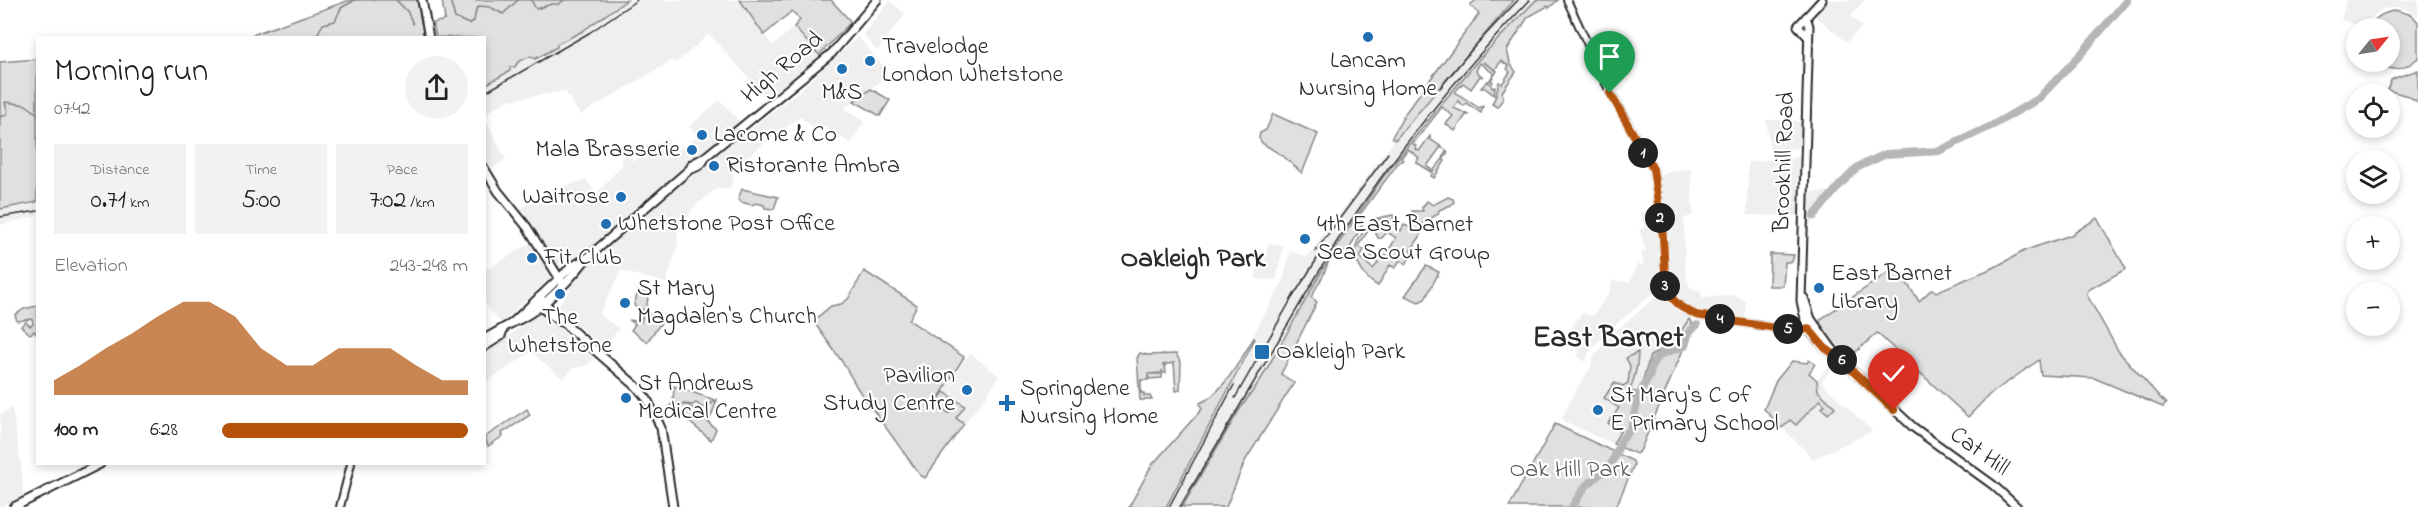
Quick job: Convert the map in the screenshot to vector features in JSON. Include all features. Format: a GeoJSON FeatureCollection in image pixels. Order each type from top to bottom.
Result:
{"type":"FeatureCollection","features":[{"type":"Feature","properties":{"kind":"main road","name":"High Road"},"geometry":{"type":"LineString","coordinates":[[486,338],[525,318],[561,282],[574,264],[587,258],[690,170],[704,162],[705,157],[795,86],[832,53],[877,0]]}},
{"type":"Feature","properties":{"kind":"main road"},"geometry":{"type":"LineString","coordinates":[[1567,0],[1610,93],[1653,169],[1663,237],[1666,292],[1691,314],[1798,331],[1808,323]]}},
{"type":"Feature","properties":{"kind":"main road"},"geometry":{"type":"LineString","coordinates":[[1808,37],[1798,26],[1822,0]]}},
{"type":"Feature","properties":{"kind":"main road"},"geometry":{"type":"LineString","coordinates":[[422,2],[429,36]]}},
{"type":"Feature","properties":{"kind":"main road","name":"Brookhill Road"},"geometry":{"type":"LineString","coordinates":[[1806,17],[1809,23],[1802,288],[1808,323]]}},
{"type":"Feature","properties":{"kind":"main road"},"geometry":{"type":"LineString","coordinates":[[486,172],[527,227],[561,282]]}},
{"type":"Feature","properties":{"kind":"main road"},"geometry":{"type":"LineString","coordinates":[[539,302],[636,386],[651,405],[663,439],[673,507]]}},
{"type":"Feature","properties":{"kind":"main road","name":"Cat Hill"},"geometry":{"type":"LineString","coordinates":[[1808,323],[1838,357],[1913,427],[1993,485],[2017,507]]}},
{"type":"Feature","properties":{"kind":"main road","name":"High Road"},"geometry":{"type":"LineString","coordinates":[[486,346],[501,336],[503,330]]}},
{"type":"Feature","properties":{"kind":"main road"},"geometry":{"type":"LineString","coordinates":[[14,507],[98,465]]}},
{"type":"Feature","properties":{"kind":"main road"},"geometry":{"type":"LineString","coordinates":[[340,507],[351,465]]}},
{"type":"Feature","properties":{"kind":"shaded area"},"geometry":{"type":"Polygon","coordinates":[[[625,0],[740,0],[773,46],[794,27],[819,55],[792,80],[767,98],[709,34],[676,63],[673,60],[580,115],[565,91],[509,100],[486,112],[486,77],[625,0]]]}},
{"type":"Feature","properties":{"kind":"shaded area"},"geometry":{"type":"Polygon","coordinates":[[[1514,0],[1536,0],[1476,63],[1383,177],[1335,247],[1261,379],[1182,507],[1166,507],[1255,339],[1253,338],[1240,360],[1283,281],[1290,251],[1307,257],[1402,130],[1514,0]]]}},
{"type":"Feature","properties":{"kind":"shaded area"},"geometry":{"type":"Polygon","coordinates":[[[1829,0],[1865,0],[1851,16],[1862,27],[1847,42],[1815,16],[1829,0]]]}},
{"type":"Feature","properties":{"kind":"shaded area"},"geometry":{"type":"Polygon","coordinates":[[[2346,0],[2418,0],[2418,16],[2396,7],[2383,9],[2372,18],[2341,20],[2346,0]]]}},
{"type":"Feature","properties":{"kind":"shaded area"},"geometry":{"type":"Polygon","coordinates":[[[890,1],[905,14],[877,51],[863,34],[890,1]]]}},
{"type":"Feature","properties":{"kind":"shaded area"},"geometry":{"type":"Polygon","coordinates":[[[858,37],[884,67],[888,76],[844,108],[864,122],[850,143],[820,124],[816,129],[800,117],[744,159],[737,158],[731,170],[734,176],[730,188],[717,188],[692,209],[688,218],[681,217],[677,234],[678,245],[666,283],[621,271],[599,314],[619,329],[604,347],[558,310],[557,307],[570,289],[544,250],[529,221],[519,211],[536,197],[586,179],[596,194],[623,164],[620,159],[628,154],[633,161],[666,137],[677,151],[697,137],[690,126],[720,100],[748,131],[800,90],[858,37]]]}},
{"type":"Feature","properties":{"kind":"shaded area"},"geometry":{"type":"Polygon","coordinates":[[[486,120],[506,159],[487,173],[486,171],[486,120]]]}},
{"type":"Feature","properties":{"kind":"shaded area"},"geometry":{"type":"Polygon","coordinates":[[[1766,120],[1801,121],[1800,148],[1770,151],[1766,120]]]}},
{"type":"Feature","properties":{"kind":"shaded area"},"geometry":{"type":"Polygon","coordinates":[[[1800,157],[1798,216],[1747,215],[1748,162],[1800,157]]]}},
{"type":"Feature","properties":{"kind":"shaded area"},"geometry":{"type":"Polygon","coordinates":[[[1691,168],[1693,216],[1684,218],[1685,265],[1688,283],[1691,289],[1701,292],[1702,298],[1734,295],[1746,301],[1745,319],[1729,315],[1700,314],[1682,308],[1689,319],[1681,331],[1681,338],[1663,348],[1640,386],[1642,387],[1626,425],[1613,444],[1563,421],[1562,418],[1576,390],[1592,366],[1592,359],[1602,346],[1612,334],[1658,295],[1666,292],[1659,179],[1661,175],[1669,171],[1691,168]]]}},
{"type":"Feature","properties":{"kind":"shaded area"},"geometry":{"type":"Polygon","coordinates":[[[1808,192],[1833,192],[1810,225],[1807,225],[1808,192]]]}},
{"type":"Feature","properties":{"kind":"shaded area"},"geometry":{"type":"Polygon","coordinates":[[[36,203],[36,216],[0,225],[0,209],[36,203]]]}},
{"type":"Feature","properties":{"kind":"shaded area"},"geometry":{"type":"Polygon","coordinates":[[[1653,208],[1662,255],[1662,286],[1609,330],[1589,352],[1586,362],[1577,356],[1580,351],[1564,338],[1582,313],[1593,316],[1609,293],[1612,281],[1630,282],[1637,264],[1644,266],[1641,252],[1646,250],[1639,229],[1645,227],[1640,213],[1653,208]]]}},
{"type":"Feature","properties":{"kind":"shaded area"},"geometry":{"type":"Polygon","coordinates":[[[531,243],[550,275],[549,279],[501,323],[486,305],[486,269],[531,243]]]}},
{"type":"Feature","properties":{"kind":"shaded area"},"geometry":{"type":"Polygon","coordinates":[[[1268,243],[1283,245],[1277,278],[1275,280],[1256,279],[1257,267],[1264,267],[1268,243]]]}},
{"type":"Feature","properties":{"kind":"shaded area"},"geometry":{"type":"Polygon","coordinates":[[[538,314],[549,319],[594,359],[585,366],[573,368],[563,379],[531,352],[486,382],[486,352],[538,314]]]}},
{"type":"Feature","properties":{"kind":"shaded area","name":"Pavilion Study Centre"},"geometry":{"type":"Polygon","coordinates":[[[970,353],[999,376],[964,424],[935,404],[970,353]]]}},
{"type":"Feature","properties":{"kind":"shaded area"},"geometry":{"type":"Polygon","coordinates":[[[1792,361],[1817,380],[1832,362],[1835,365],[1821,382],[1872,431],[1813,459],[1764,409],[1776,381],[1792,361]]]}},
{"type":"Feature","properties":{"kind":"shaded area"},"geometry":{"type":"Polygon","coordinates":[[[12,408],[22,473],[23,497],[0,507],[0,414],[12,408]]]}},
{"type":"Feature","properties":{"kind":"green space"},"geometry":{"type":"Polygon","coordinates":[[[350,0],[417,0],[424,36],[249,36],[350,0]]]}},
{"type":"Feature","properties":{"kind":"green space"},"geometry":{"type":"Polygon","coordinates":[[[442,0],[627,0],[581,32],[557,44],[557,47],[535,59],[531,56],[518,62],[515,67],[510,67],[510,71],[486,84],[486,36],[436,36],[433,23],[445,20],[442,0]]]}},
{"type":"Feature","properties":{"kind":"green space"},"geometry":{"type":"Polygon","coordinates":[[[740,0],[831,0],[851,22],[819,55],[794,27],[800,20],[792,11],[764,35],[740,0]]]}},
{"type":"Feature","properties":{"kind":"green space"},"geometry":{"type":"Polygon","coordinates":[[[1476,0],[1514,0],[1395,140],[1392,137],[1406,112],[1479,14],[1470,5],[1476,0]]]}},
{"type":"Feature","properties":{"kind":"green space"},"geometry":{"type":"Polygon","coordinates":[[[1536,0],[1558,0],[1549,8],[1548,6],[1528,17],[1507,50],[1510,63],[1516,72],[1502,92],[1503,99],[1497,107],[1492,104],[1499,82],[1502,84],[1510,72],[1507,69],[1509,66],[1501,61],[1495,70],[1497,71],[1491,80],[1492,88],[1495,87],[1494,95],[1485,88],[1481,88],[1487,81],[1489,83],[1494,74],[1480,63],[1476,71],[1483,77],[1480,76],[1471,89],[1463,83],[1455,92],[1479,108],[1483,106],[1481,113],[1466,103],[1464,106],[1458,101],[1454,108],[1469,115],[1466,115],[1455,131],[1446,124],[1453,116],[1442,107],[1413,144],[1419,151],[1430,136],[1430,139],[1443,148],[1440,148],[1427,166],[1433,171],[1443,159],[1446,150],[1448,152],[1434,178],[1431,176],[1433,173],[1416,162],[1419,158],[1408,149],[1401,158],[1403,160],[1398,163],[1359,216],[1364,220],[1349,251],[1332,253],[1383,177],[1480,58],[1536,0]]]}},
{"type":"Feature","properties":{"kind":"green space"},"geometry":{"type":"Polygon","coordinates":[[[2395,10],[2412,15],[2418,22],[2418,58],[2400,68],[2400,18],[2378,18],[2395,10]]]}},
{"type":"Feature","properties":{"kind":"green space"},"geometry":{"type":"Polygon","coordinates":[[[36,59],[36,202],[0,209],[0,62],[36,59]]]}},
{"type":"Feature","properties":{"kind":"green space"},"geometry":{"type":"Polygon","coordinates":[[[2418,70],[2418,102],[2400,94],[2400,84],[2389,84],[2395,78],[2418,70]]]}},
{"type":"Feature","properties":{"kind":"green space"},"geometry":{"type":"Polygon","coordinates":[[[871,89],[890,100],[880,116],[854,101],[871,89]]]}},
{"type":"Feature","properties":{"kind":"green space"},"geometry":{"type":"Polygon","coordinates":[[[1273,114],[1318,134],[1302,173],[1283,156],[1262,143],[1259,138],[1260,133],[1266,130],[1273,114]]]}},
{"type":"Feature","properties":{"kind":"green space"},"geometry":{"type":"Polygon","coordinates":[[[742,189],[778,197],[774,209],[765,208],[764,205],[756,203],[752,205],[741,202],[738,199],[742,189]]]}},
{"type":"Feature","properties":{"kind":"green space"},"geometry":{"type":"Polygon","coordinates":[[[1448,197],[1454,202],[1423,223],[1420,237],[1411,250],[1412,254],[1406,264],[1400,260],[1395,268],[1390,265],[1378,286],[1361,269],[1356,258],[1357,242],[1365,229],[1368,231],[1358,246],[1364,250],[1360,257],[1373,269],[1378,263],[1365,249],[1368,248],[1384,258],[1396,238],[1387,232],[1382,238],[1378,238],[1375,232],[1367,227],[1377,219],[1373,225],[1380,229],[1383,224],[1390,229],[1393,226],[1401,231],[1404,225],[1409,227],[1417,215],[1412,211],[1423,211],[1422,208],[1427,201],[1433,205],[1448,197]]]}},
{"type":"Feature","properties":{"kind":"green space"},"geometry":{"type":"Polygon","coordinates":[[[1393,215],[1394,219],[1397,218],[1394,223],[1387,218],[1384,222],[1378,218],[1393,215]]]}},
{"type":"Feature","properties":{"kind":"green space"},"geometry":{"type":"Polygon","coordinates":[[[2097,218],[2126,269],[2088,290],[2087,295],[2119,352],[2166,404],[2163,407],[2094,378],[2041,375],[2039,360],[1989,395],[1968,417],[1877,333],[1848,359],[1819,327],[1821,319],[1896,267],[1919,301],[1932,289],[1936,292],[1995,267],[2026,250],[2071,235],[2097,218]]]}},
{"type":"Feature","properties":{"kind":"green space"},"geometry":{"type":"Polygon","coordinates":[[[1770,254],[1794,255],[1792,262],[1785,262],[1783,286],[1769,286],[1770,254]]]}},
{"type":"Feature","properties":{"kind":"green space"},"geometry":{"type":"Polygon","coordinates":[[[1331,255],[1323,276],[1311,297],[1317,302],[1281,374],[1294,383],[1245,461],[1226,507],[1182,507],[1238,412],[1261,379],[1331,255]]]}},
{"type":"Feature","properties":{"kind":"green space"},"geometry":{"type":"Polygon","coordinates":[[[1426,266],[1439,272],[1425,299],[1419,302],[1405,296],[1426,266]]]}},
{"type":"Feature","properties":{"kind":"green space"},"geometry":{"type":"Polygon","coordinates":[[[864,271],[917,305],[909,320],[964,357],[935,404],[950,414],[936,403],[944,392],[965,406],[956,418],[964,424],[925,478],[920,475],[858,389],[843,363],[813,321],[831,306],[841,304],[848,299],[864,271]]]}},
{"type":"Feature","properties":{"kind":"green space"},"geometry":{"type":"Polygon","coordinates":[[[640,287],[649,289],[646,312],[663,320],[647,342],[631,330],[635,324],[629,320],[641,322],[644,310],[635,307],[634,304],[640,287]]]}},
{"type":"Feature","properties":{"kind":"green space"},"geometry":{"type":"Polygon","coordinates":[[[36,306],[36,334],[34,331],[30,334],[21,326],[26,322],[30,326],[33,324],[32,319],[17,321],[15,315],[24,309],[36,306]]]}},
{"type":"Feature","properties":{"kind":"green space","name":"Oak Hill Park"},"geometry":{"type":"Polygon","coordinates":[[[1689,319],[1693,325],[1692,329],[1640,451],[1636,454],[1613,444],[1622,428],[1620,431],[1608,423],[1619,408],[1604,398],[1614,383],[1623,386],[1628,383],[1630,366],[1626,358],[1638,352],[1636,372],[1630,391],[1639,393],[1650,356],[1681,339],[1681,331],[1689,319]]]}},
{"type":"Feature","properties":{"kind":"green space"},"geometry":{"type":"Polygon","coordinates":[[[1254,338],[1166,507],[1129,507],[1152,465],[1202,409],[1200,403],[1208,399],[1223,384],[1254,338]]]}},
{"type":"Feature","properties":{"kind":"green space"},"geometry":{"type":"Polygon","coordinates":[[[1140,353],[1147,355],[1176,354],[1181,363],[1180,390],[1176,391],[1174,363],[1162,365],[1165,365],[1166,373],[1162,370],[1162,373],[1148,374],[1162,374],[1162,378],[1149,379],[1148,375],[1148,380],[1141,380],[1141,393],[1144,393],[1144,396],[1150,396],[1152,400],[1140,400],[1137,358],[1140,353]]]}},
{"type":"Feature","properties":{"kind":"green space"},"geometry":{"type":"Polygon","coordinates":[[[1809,360],[1815,364],[1809,373],[1817,380],[1818,391],[1835,407],[1828,414],[1822,408],[1825,405],[1820,400],[1796,425],[1790,420],[1782,428],[1764,409],[1776,381],[1792,361],[1807,363],[1809,360]]]}},
{"type":"Feature","properties":{"kind":"green space"},"geometry":{"type":"Polygon","coordinates":[[[674,386],[715,400],[708,406],[717,400],[709,422],[702,414],[706,412],[707,406],[703,408],[696,403],[693,405],[673,403],[674,386]]]}},
{"type":"Feature","properties":{"kind":"green space"},"geometry":{"type":"Polygon","coordinates":[[[671,404],[690,406],[716,429],[711,440],[670,406],[671,404]]]}},
{"type":"Feature","properties":{"kind":"green space"},"geometry":{"type":"Polygon","coordinates":[[[527,409],[530,415],[502,433],[503,436],[488,446],[486,436],[527,409]]]}},
{"type":"Feature","properties":{"kind":"green space","name":"Oak Hill Park"},"geometry":{"type":"Polygon","coordinates":[[[1555,424],[1633,461],[1634,465],[1616,507],[1509,507],[1555,424]]]}},
{"type":"Feature","properties":{"kind":"waterway"},"geometry":{"type":"LineString","coordinates":[[316,36],[323,24],[335,21],[341,8],[355,0]]}},
{"type":"Feature","properties":{"kind":"waterway"},"geometry":{"type":"LineString","coordinates":[[396,0],[407,11],[413,24]]}},
{"type":"Feature","properties":{"kind":"waterway"},"geometry":{"type":"LineString","coordinates":[[450,0],[455,18],[469,24],[474,21],[476,9],[480,6],[490,7],[503,14],[518,0]]}},
{"type":"Feature","properties":{"kind":"waterway"},"geometry":{"type":"LineString","coordinates":[[531,0],[536,9],[559,4],[564,0]]}},
{"type":"Feature","properties":{"kind":"waterway"},"geometry":{"type":"LineString","coordinates":[[1814,216],[1858,167],[1886,154],[1939,151],[1993,125],[2038,99],[2080,55],[2127,0]]}},
{"type":"Feature","properties":{"kind":"waterway"},"geometry":{"type":"LineString","coordinates":[[0,117],[6,115],[8,111],[6,102],[26,105],[36,112]]}},
{"type":"Feature","properties":{"kind":"waterway"},"geometry":{"type":"LineString","coordinates":[[1572,507],[1585,487],[1612,463],[1621,441],[1631,428],[1639,395],[1656,358],[1685,346],[1689,332],[1697,325]]}},
{"type":"Feature","properties":{"kind":"waterway"},"geometry":{"type":"LineString","coordinates":[[1617,388],[1637,400]]}},
{"type":"Feature","properties":{"kind":"railway"},"geometry":{"type":"LineString","coordinates":[[486,92],[589,33],[637,0]]}},
{"type":"Feature","properties":{"kind":"railway"},"geometry":{"type":"LineString","coordinates":[[1440,88],[1473,48],[1518,0]]}},
{"type":"Feature","properties":{"kind":"railway"},"geometry":{"type":"LineString","coordinates":[[1180,507],[1336,243],[1380,179],[1452,86],[1530,0]]}},
{"type":"Feature","properties":{"kind":"railway"},"geometry":{"type":"LineString","coordinates":[[1315,252],[1388,153]]}},
{"type":"Feature","properties":{"kind":"railway"},"geometry":{"type":"LineString","coordinates":[[0,217],[36,211]]}},
{"type":"Feature","properties":{"kind":"railway"},"geometry":{"type":"LineString","coordinates":[[1235,398],[1292,298],[1324,248]]}},
{"type":"Feature","properties":{"kind":"railway"},"geometry":{"type":"LineString","coordinates":[[1169,507],[1234,385]]}},
{"type":"Feature","properties":{"kind":"place","name":"Lancam Nursing Home"},"geometry":{"type":"Point","coordinates":[1368,37]}},
{"type":"Feature","properties":{"kind":"place","name":"Travelodge London Whetstone"},"geometry":{"type":"Point","coordinates":[870,61]}},
{"type":"Feature","properties":{"kind":"place","name":"M&S"},"geometry":{"type":"Point","coordinates":[842,69]}},
{"type":"Feature","properties":{"kind":"place","name":"Lacome & Co"},"geometry":{"type":"Point","coordinates":[702,135]}},
{"type":"Feature","properties":{"kind":"place","name":"Mala Brasserie"},"geometry":{"type":"Point","coordinates":[692,150]}},
{"type":"Feature","properties":{"kind":"place","name":"Ristorante Ambra"},"geometry":{"type":"Point","coordinates":[714,166]}},
{"type":"Feature","properties":{"kind":"place","name":"Waitrose"},"geometry":{"type":"Point","coordinates":[621,197]}},
{"type":"Feature","properties":{"kind":"place","name":"Whetstone Post Office"},"geometry":{"type":"Point","coordinates":[606,224]}},
{"type":"Feature","properties":{"kind":"place","name":"4th East Barnet Sea Scout Group"},"geometry":{"type":"Point","coordinates":[1305,239]}},
{"type":"Feature","properties":{"kind":"place","name":"Fit Club"},"geometry":{"type":"Point","coordinates":[532,258]}},
{"type":"Feature","properties":{"kind":"place","name":"East Barnet Library"},"geometry":{"type":"Point","coordinates":[1819,288]}},
{"type":"Feature","properties":{"kind":"place","name":"The Whetstone"},"geometry":{"type":"Point","coordinates":[560,294]}},
{"type":"Feature","properties":{"kind":"place","name":"St Mary Magdalen's Church"},"geometry":{"type":"Point","coordinates":[625,303]}},
{"type":"Feature","properties":{"kind":"place","name":"Oakleigh Park"},"geometry":{"type":"Point","coordinates":[1262,352]}},
{"type":"Feature","properties":{"kind":"place","name":"Pavilion Study Centre"},"geometry":{"type":"Point","coordinates":[967,390]}},
{"type":"Feature","properties":{"kind":"place","name":"St Andrews Medical Centre"},"geometry":{"type":"Point","coordinates":[626,398]}},
{"type":"Feature","properties":{"kind":"place","name":"Springdene Nursing Home"},"geometry":{"type":"Point","coordinates":[1007,403]}},
{"type":"Feature","properties":{"kind":"place","name":"St Mary's C of E Primary School"},"geometry":{"type":"Point","coordinates":[1598,410]}},
{"type":"Feature","properties":{"kind":"district","name":"Oakleigh Park"},"geometry":{"type":"Point","coordinates":[1193,259]}},
{"type":"Feature","properties":{"kind":"district","name":"East Barnet"},"geometry":{"type":"Point","coordinates":[1608,339]}},
{"type":"Feature","properties":{"kind":"route"},"geometry":{"type":"LineString","coordinates":[[1610,93],[1653,169],[1663,237],[1666,292],[1691,314],[1780,327],[1793,331],[1808,328],[1825,348],[1867,383],[1894,410]]}}]}
